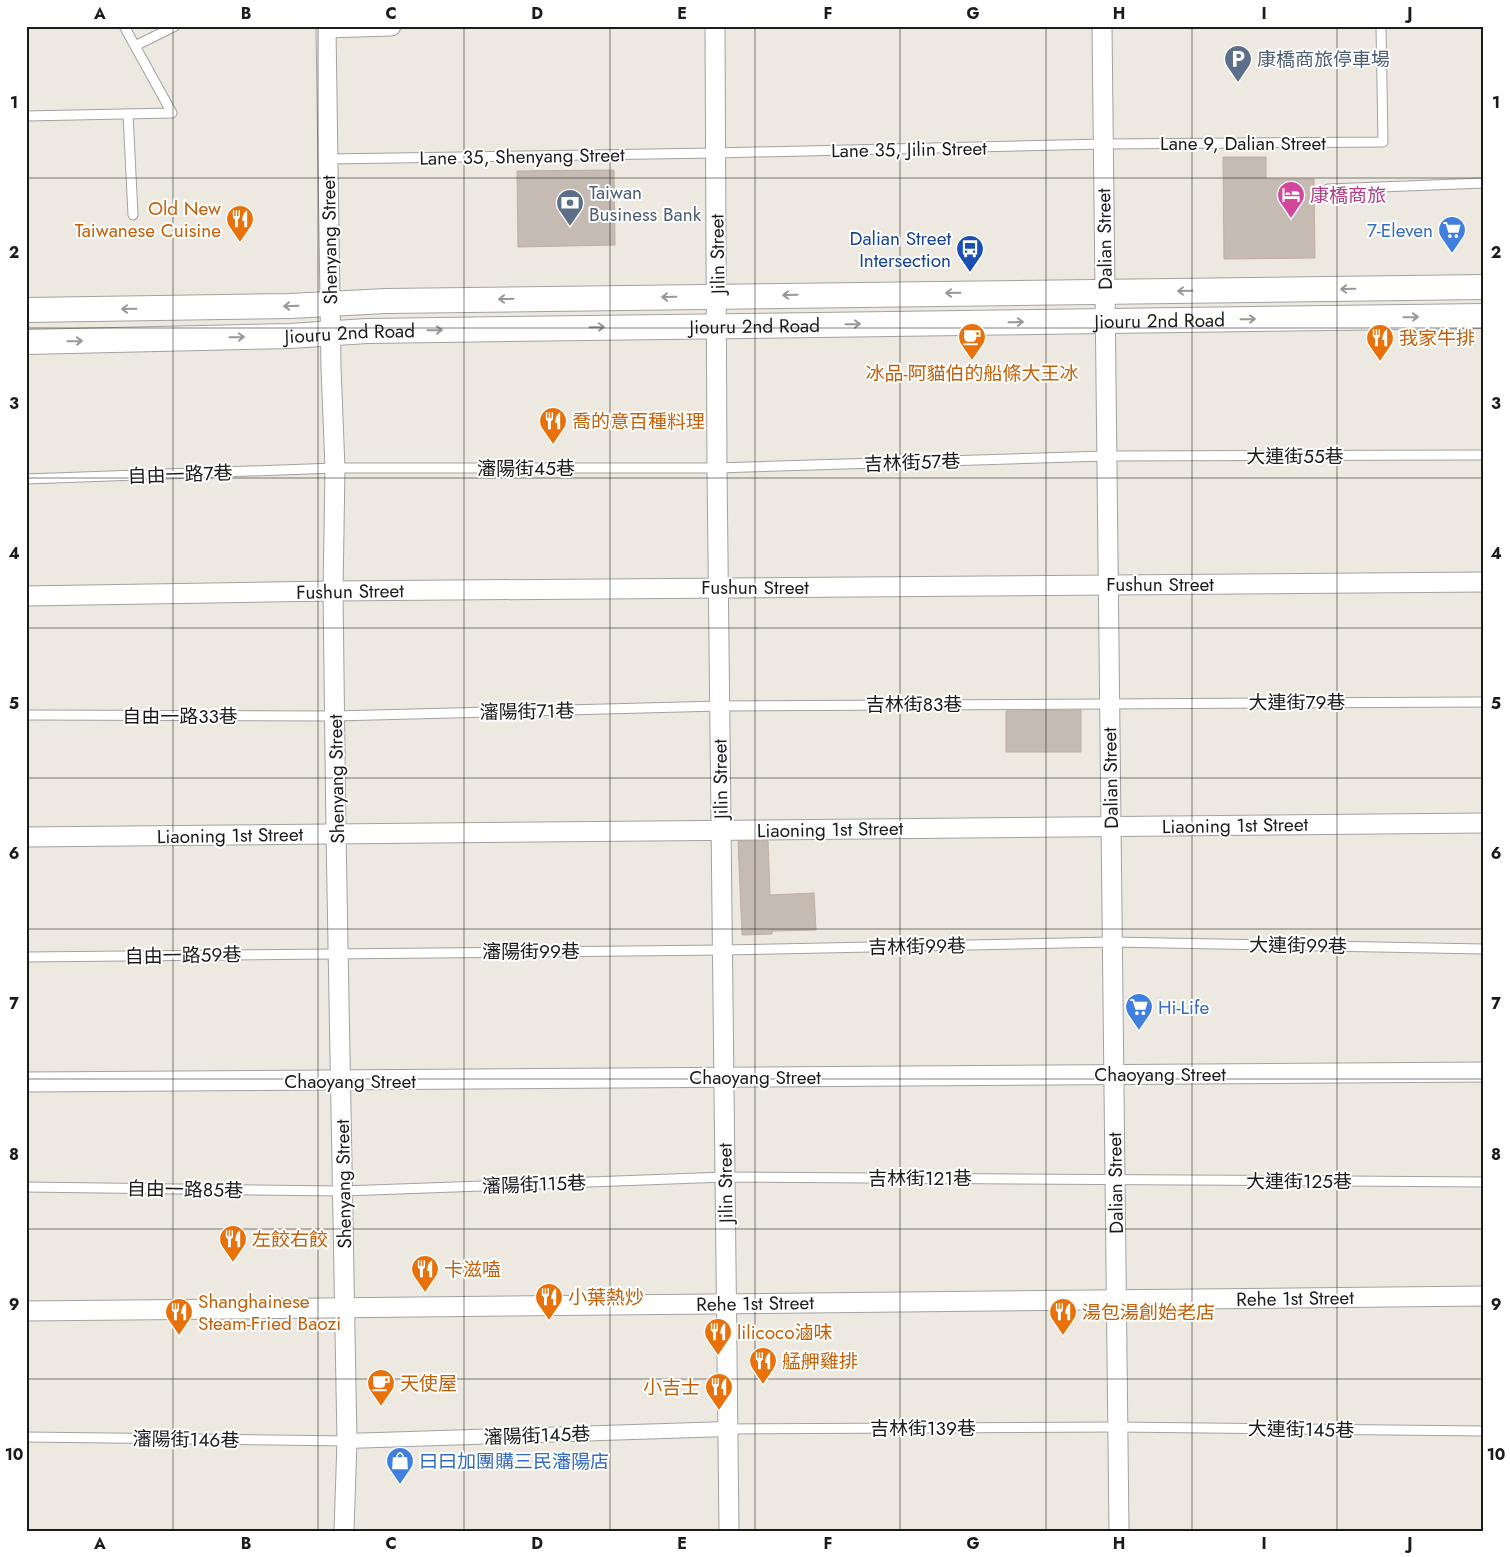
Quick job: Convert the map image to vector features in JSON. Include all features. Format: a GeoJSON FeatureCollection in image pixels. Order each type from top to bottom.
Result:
{"type":"FeatureCollection","features":[{"type":"Feature","properties":{"kind":"street"},"geometry":{"type":"LineString","coordinates":[[325,27],[391,26]]}},
{"type":"Feature","properties":{"kind":"street","name":"Jilin Street"},"geometry":{"type":"LineString","coordinates":[[716,26],[718,587],[729,1531]]}},
{"type":"Feature","properties":{"kind":"street","name":"Dalian Street"},"geometry":{"type":"LineString","coordinates":[[1102,26],[1119,1531]]}},
{"type":"Feature","properties":{"kind":"street","name":"Shenyang Street"},"geometry":{"type":"LineString","coordinates":[[325,27],[331,378],[335,468],[333,591],[347,1441],[344,1531]]}},
{"type":"Feature","properties":{"kind":"street","name":"Jiouru 2nd Road"},"geometry":{"type":"LineString","coordinates":[[26,310],[290,306],[386,301],[1484,287]]}},
{"type":"Feature","properties":{"kind":"street","name":"Jiouru 2nd Road"},"geometry":{"type":"LineString","coordinates":[[26,342],[290,336],[367,331],[1484,316]]}},
{"type":"Feature","properties":{"kind":"street","name":"Fushun Street"},"geometry":{"type":"LineString","coordinates":[[26,596],[718,587],[1484,582]]}},
{"type":"Feature","properties":{"kind":"street","name":"Liaoning 1st Street"},"geometry":{"type":"LineString","coordinates":[[26,837],[1484,823]]}},
{"type":"Feature","properties":{"kind":"street","name":"Chaoyang Street"},"geometry":{"type":"LineString","coordinates":[[26,1082],[1484,1072]]}},
{"type":"Feature","properties":{"kind":"street","name":"Rehe 1st Street"},"geometry":{"type":"LineString","coordinates":[[26,1311],[1484,1296]]}},
{"type":"Feature","properties":{"kind":"street","name":"瀋陽街145巷"},"geometry":{"type":"LineString","coordinates":[[347,1441],[728,1429]]}},
{"type":"Feature","properties":{"kind":"lane"},"geometry":{"type":"LineString","coordinates":[[26,116],[172,112],[124,26]]}},
{"type":"Feature","properties":{"kind":"lane"},"geometry":{"type":"LineString","coordinates":[[135,46],[175,26]]}},
{"type":"Feature","properties":{"kind":"lane","name":"Lane 9, Dalian Street"},"geometry":{"type":"LineString","coordinates":[[1103,144],[1382,142],[1381,26]]}},
{"type":"Feature","properties":{"kind":"lane"},"geometry":{"type":"LineString","coordinates":[[128,114],[133,215]]}},
{"type":"Feature","properties":{"kind":"lane","name":"Lane 35, Jilin Street"},"geometry":{"type":"LineString","coordinates":[[716,154],[1103,144]]}},
{"type":"Feature","properties":{"kind":"lane","name":"Lane 35, Shenyang Street"},"geometry":{"type":"LineString","coordinates":[[328,159],[716,154]]}},
{"type":"Feature","properties":{"kind":"lane"},"geometry":{"type":"LineString","coordinates":[[1328,189],[1484,183]]}},
{"type":"Feature","properties":{"kind":"lane","name":"大連街55巷"},"geometry":{"type":"LineString","coordinates":[[1106,456],[1484,455]]}},
{"type":"Feature","properties":{"kind":"lane","name":"吉林街57巷"},"geometry":{"type":"LineString","coordinates":[[717,468],[1106,456]]}},
{"type":"Feature","properties":{"kind":"lane","name":"瀋陽街45巷"},"geometry":{"type":"LineString","coordinates":[[335,468],[717,468]]}},
{"type":"Feature","properties":{"kind":"lane","name":"自由一路7巷"},"geometry":{"type":"LineString","coordinates":[[26,479],[335,468]]}},
{"type":"Feature","properties":{"kind":"lane","name":"大連街79巷"},"geometry":{"type":"LineString","coordinates":[[1109,703],[1484,702]]}},
{"type":"Feature","properties":{"kind":"lane","name":"吉林街83巷"},"geometry":{"type":"LineString","coordinates":[[720,706],[1109,703]]}},
{"type":"Feature","properties":{"kind":"lane","name":"瀋陽街71巷"},"geometry":{"type":"LineString","coordinates":[[335,716],[720,706]]}},
{"type":"Feature","properties":{"kind":"lane","name":"自由一路33巷"},"geometry":{"type":"LineString","coordinates":[[26,715],[335,716]]}},
{"type":"Feature","properties":{"kind":"lane","name":"大連街99巷"},"geometry":{"type":"LineString","coordinates":[[1112,942],[1484,949]]}},
{"type":"Feature","properties":{"kind":"lane","name":"吉林街99巷"},"geometry":{"type":"LineString","coordinates":[[722,950],[1112,942]]}},
{"type":"Feature","properties":{"kind":"lane","name":"瀋陽街99巷"},"geometry":{"type":"LineString","coordinates":[[339,953],[722,950]]}},
{"type":"Feature","properties":{"kind":"lane","name":"自由一路59巷"},"geometry":{"type":"LineString","coordinates":[[26,956],[339,953]]}},
{"type":"Feature","properties":{"kind":"lane","name":"吉林街121巷"},"geometry":{"type":"LineString","coordinates":[[725,1177],[1115,1179]]}},
{"type":"Feature","properties":{"kind":"lane","name":"瀋陽街115巷"},"geometry":{"type":"LineString","coordinates":[[343,1191],[725,1177]]}},
{"type":"Feature","properties":{"kind":"lane","name":"大連街125巷"},"geometry":{"type":"LineString","coordinates":[[1115,1179],[1484,1182]]}},
{"type":"Feature","properties":{"kind":"lane","name":"自由一路85巷"},"geometry":{"type":"LineString","coordinates":[[26,1187],[343,1191]]}},
{"type":"Feature","properties":{"kind":"lane","name":"吉林街139巷"},"geometry":{"type":"LineString","coordinates":[[728,1429],[1118,1427]]}},
{"type":"Feature","properties":{"kind":"lane","name":"大連街145巷"},"geometry":{"type":"LineString","coordinates":[[1118,1427],[1484,1431]]}},
{"type":"Feature","properties":{"kind":"lane","name":"瀋陽街146巷"},"geometry":{"type":"LineString","coordinates":[[26,1437],[347,1441]]}},
{"type":"Feature","properties":{"kind":"building"},"geometry":{"type":"Polygon","coordinates":[[[1223,157],[1266,157],[1266,179],[1314,179],[1315,258],[1224,259],[1223,157]]]}},
{"type":"Feature","properties":{"kind":"building"},"geometry":{"type":"Polygon","coordinates":[[[614,170],[615,245],[518,247],[517,171],[614,170]]]}},
{"type":"Feature","properties":{"kind":"building"},"geometry":{"type":"Polygon","coordinates":[[[1081,710],[1081,752],[1006,752],[1006,711],[1081,710]]]}},
{"type":"Feature","properties":{"kind":"building"},"geometry":{"type":"Polygon","coordinates":[[[738,841],[768,841],[770,895],[814,893],[816,930],[772,931],[772,934],[742,935],[738,841]]]}},
{"type":"Feature","properties":{"kind":"place","name":"康橋商旅停車場"},"geometry":{"type":"Point","coordinates":[1238,83]}},
{"type":"Feature","properties":{"kind":"place","name":"康橋商旅"},"geometry":{"type":"Point","coordinates":[1291,219]}},
{"type":"Feature","properties":{"kind":"place","name":"Taiwan Business Bank"},"geometry":{"type":"Point","coordinates":[570,227]}},
{"type":"Feature","properties":{"kind":"place","name":"Old New Taiwanese Cuisine"},"geometry":{"type":"Point","coordinates":[240,243]}},
{"type":"Feature","properties":{"kind":"place","name":"7-Eleven"},"geometry":{"type":"Point","coordinates":[1452,254]}},
{"type":"Feature","properties":{"kind":"place","name":"Dalian Street Intersection"},"geometry":{"type":"Point","coordinates":[970,273]}},
{"type":"Feature","properties":{"kind":"place","name":"冰品-阿貓伯的船條大王冰"},"geometry":{"type":"Point","coordinates":[972,361]}},
{"type":"Feature","properties":{"kind":"place","name":"我家牛排"},"geometry":{"type":"Point","coordinates":[1380,362]}},
{"type":"Feature","properties":{"kind":"place","name":"喬的意百種料理"},"geometry":{"type":"Point","coordinates":[553,445]}},
{"type":"Feature","properties":{"kind":"place","name":"Hi-Life"},"geometry":{"type":"Point","coordinates":[1139,1031]}},
{"type":"Feature","properties":{"kind":"place","name":"左餃右餃"},"geometry":{"type":"Point","coordinates":[233,1263]}},
{"type":"Feature","properties":{"kind":"place","name":"卡滋嗑"},"geometry":{"type":"Point","coordinates":[425,1293]}},
{"type":"Feature","properties":{"kind":"place","name":"小葉熱炒"},"geometry":{"type":"Point","coordinates":[549,1321]}},
{"type":"Feature","properties":{"kind":"place","name":"Shanghainese Steam-Fried Baozi"},"geometry":{"type":"Point","coordinates":[179,1336]}},
{"type":"Feature","properties":{"kind":"place","name":"湯包湯創始老店"},"geometry":{"type":"Point","coordinates":[1063,1336]}},
{"type":"Feature","properties":{"kind":"place","name":"lilicoco滷味"},"geometry":{"type":"Point","coordinates":[718,1356]}},
{"type":"Feature","properties":{"kind":"place","name":"艋舺雞排"},"geometry":{"type":"Point","coordinates":[763,1385]}},
{"type":"Feature","properties":{"kind":"place","name":"天使屋"},"geometry":{"type":"Point","coordinates":[381,1407]}},
{"type":"Feature","properties":{"kind":"place","name":"小吉士"},"geometry":{"type":"Point","coordinates":[719,1411]}},
{"type":"Feature","properties":{"kind":"place","name":"曰曰加團購三民瀋陽店"},"geometry":{"type":"Point","coordinates":[400,1485]}}]}
